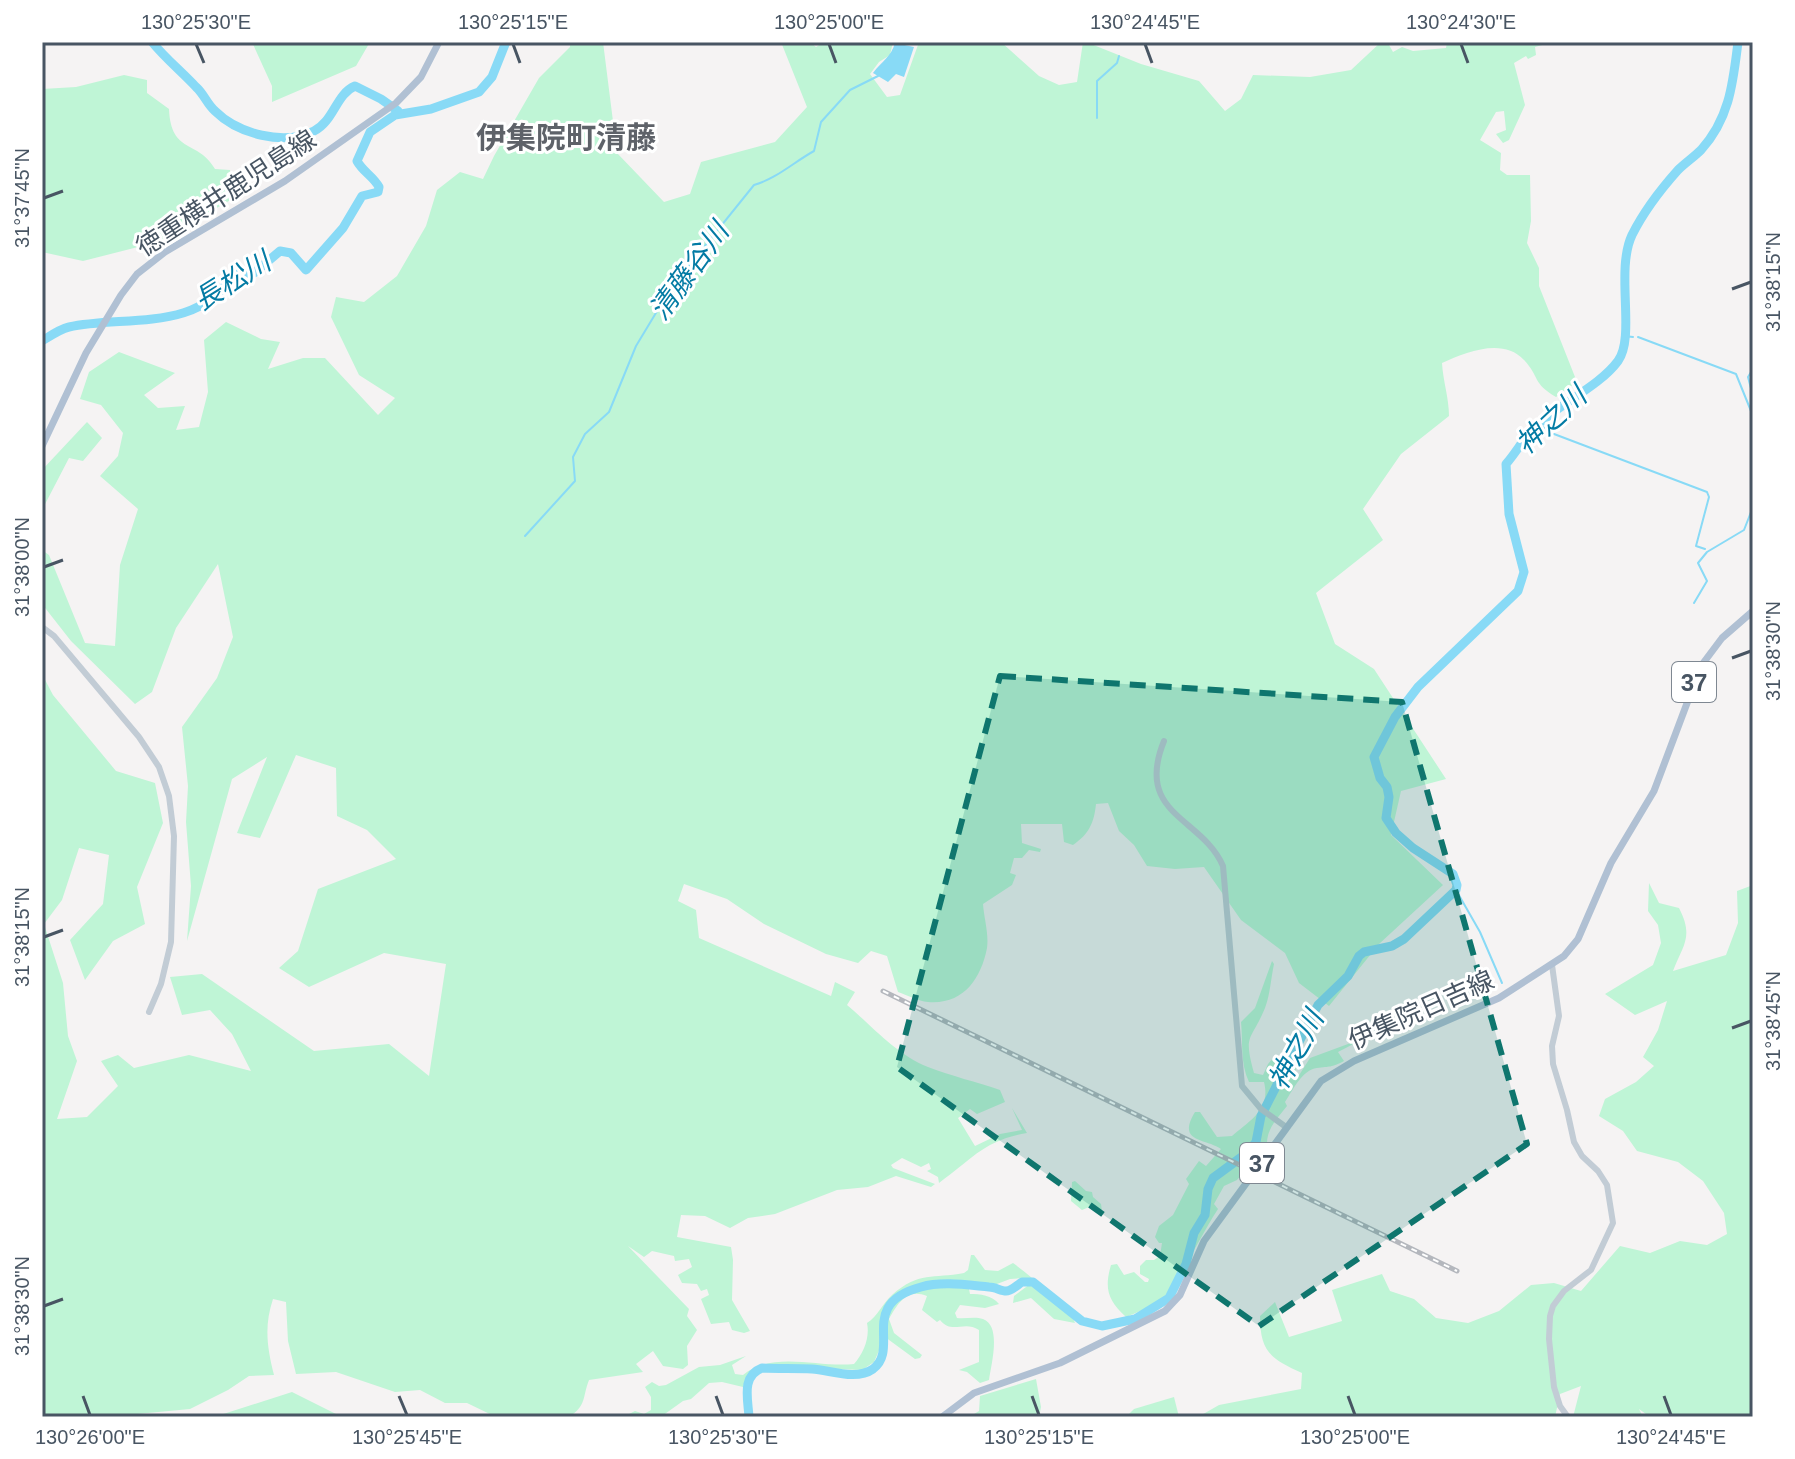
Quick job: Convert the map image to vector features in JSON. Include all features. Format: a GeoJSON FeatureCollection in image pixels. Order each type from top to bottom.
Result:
{"type":"FeatureCollection","features":[{"type":"Feature","properties":{"kind":"main road","name":"徳重横井鹿児島線"},"geometry":{"type":"LineString","coordinates":[[42,446],[72,381],[131,282],[153,260],[285,181],[385,112],[421,77],[439,42]]}},
{"type":"Feature","properties":{"kind":"main road","name":"伊集院日吉線"},"geometry":{"type":"LineString","coordinates":[[942,1417],[974,1393],[1060,1363],[1165,1311],[1180,1295],[1204,1241],[1310,1093],[1333,1072],[1499,998],[1564,956],[1578,939],[1607,872],[1654,791],[1705,658],[1753,611]]}},
{"type":"Feature","properties":{"kind":"street"},"geometry":{"type":"LineString","coordinates":[[42,627],[54,636],[139,737],[159,767],[169,796],[174,836],[171,942],[161,984],[149,1012]]}},
{"type":"Feature","properties":{"kind":"street"},"geometry":{"type":"LineString","coordinates":[[1164,741],[1156,760],[1157,782],[1163,796],[1174,815],[1217,852],[1223,866],[1232,947],[1239,1074],[1246,1095],[1286,1127]]}},
{"type":"Feature","properties":{"kind":"street"},"geometry":{"type":"LineString","coordinates":[[1552,965],[1559,1016],[1552,1046],[1553,1064],[1574,1142],[1607,1185],[1613,1223],[1591,1270],[1564,1291],[1550,1316],[1554,1387],[1560,1406],[1568,1417]]}},
{"type":"Feature","properties":{"kind":"highlighted area"},"geometry":{"type":"Polygon","coordinates":[[[1000,676],[1402,702],[1527,1144],[1259,1326],[897,1067],[1000,676]]]}},
{"type":"Feature","properties":{"kind":"green space"},"geometry":{"type":"Polygon","coordinates":[[[252,42],[370,42],[356,66],[272,102],[272,86],[252,42]]]}},
{"type":"Feature","properties":{"kind":"green space"},"geometry":{"type":"Polygon","coordinates":[[[570,42],[603,42],[617,153],[664,202],[690,194],[701,162],[775,142],[807,107],[781,42],[810,42],[816,47],[824,42],[893,42],[890,55],[879,62],[870,74],[887,97],[900,95],[919,42],[1001,42],[1039,76],[1059,85],[1077,82],[1083,42],[1086,42],[1141,64],[1199,81],[1225,111],[1241,99],[1253,75],[1310,77],[1351,70],[1381,42],[1391,42],[1389,45],[1393,52],[1402,47],[1413,51],[1446,48],[1447,42],[1553,42],[1535,47],[1536,55],[1528,59],[1526,56],[1514,63],[1525,105],[1509,140],[1503,143],[1496,134],[1506,130],[1504,111],[1496,112],[1480,140],[1501,153],[1500,170],[1507,175],[1530,175],[1531,221],[1527,243],[1539,268],[1539,286],[1577,382],[1556,397],[1540,384],[1524,360],[1506,349],[1473,351],[1442,363],[1449,416],[1401,454],[1363,509],[1383,540],[1316,593],[1335,644],[1374,669],[1446,779],[1401,791],[1391,835],[1443,885],[1379,944],[1329,1006],[1299,983],[1285,953],[1241,920],[1204,867],[1175,869],[1147,866],[1134,845],[1119,831],[1108,803],[1096,804],[1090,828],[1073,845],[1064,842],[1062,824],[1021,824],[1022,843],[1041,849],[1040,852],[1029,850],[1022,858],[1014,858],[1010,873],[1016,875],[1012,885],[983,904],[987,943],[980,970],[968,988],[940,1002],[924,1001],[898,992],[887,956],[871,951],[858,963],[826,954],[764,924],[727,899],[684,884],[678,901],[696,910],[699,938],[831,996],[835,982],[855,992],[847,1005],[906,1055],[937,1070],[1000,1090],[1005,1102],[977,1114],[970,1109],[958,1118],[975,1146],[1000,1134],[1022,1130],[1012,1108],[1027,1133],[989,1146],[939,1183],[938,1177],[927,1171],[931,1169],[929,1163],[921,1167],[902,1158],[891,1165],[935,1184],[931,1187],[896,1176],[868,1187],[837,1190],[775,1214],[748,1218],[730,1228],[705,1216],[681,1215],[677,1237],[731,1247],[732,1300],[750,1331],[744,1333],[732,1330],[729,1322],[711,1324],[701,1299],[709,1295],[707,1289],[701,1291],[697,1284],[682,1283],[678,1275],[692,1267],[689,1259],[675,1261],[674,1256],[652,1251],[644,1257],[628,1246],[689,1309],[687,1316],[697,1330],[687,1346],[688,1365],[683,1369],[663,1366],[653,1351],[636,1364],[643,1372],[589,1380],[581,1405],[569,1417],[496,1417],[467,1403],[445,1403],[420,1390],[395,1392],[336,1372],[296,1374],[288,1341],[286,1302],[273,1299],[268,1318],[268,1337],[274,1375],[249,1376],[190,1409],[116,1416],[126,1417],[42,1417],[42,674],[53,695],[116,771],[155,783],[163,823],[137,887],[145,924],[113,941],[85,980],[70,940],[103,904],[109,855],[79,848],[62,900],[44,924],[63,983],[68,1036],[77,1061],[57,1119],[87,1117],[118,1086],[101,1061],[118,1055],[134,1068],[189,1055],[251,1071],[232,1034],[210,1010],[182,1015],[170,977],[202,974],[314,1051],[389,1044],[429,1076],[446,964],[384,953],[309,987],[279,968],[298,951],[318,889],[396,859],[367,830],[337,816],[336,768],[296,755],[260,838],[237,833],[267,757],[232,779],[187,941],[191,886],[186,822],[188,786],[182,727],[217,678],[233,637],[218,564],[176,628],[152,692],[135,704],[71,641],[42,604],[42,550],[49,555],[85,643],[115,646],[120,565],[138,509],[100,476],[118,456],[123,433],[101,405],[80,399],[89,372],[119,352],[175,373],[144,395],[158,408],[185,406],[176,430],[199,427],[208,392],[204,340],[226,322],[261,339],[280,342],[268,369],[303,358],[325,358],[378,415],[395,398],[359,375],[331,317],[336,297],[364,302],[397,276],[426,226],[437,190],[460,172],[483,179],[539,78],[570,47],[570,42]]]}},
{"type":"Feature","properties":{"kind":"green space"},"geometry":{"type":"Polygon","coordinates":[[[124,75],[147,80],[147,93],[169,109],[171,124],[180,140],[201,153],[215,169],[230,170],[234,198],[149,247],[83,261],[42,252],[42,89],[76,87],[124,75]]]}},
{"type":"Feature","properties":{"kind":"green space"},"geometry":{"type":"Polygon","coordinates":[[[87,422],[102,438],[83,461],[69,458],[42,510],[42,470],[87,422]]]}},
{"type":"Feature","properties":{"kind":"green space"},"geometry":{"type":"Polygon","coordinates":[[[1649,883],[1659,903],[1679,908],[1686,926],[1685,941],[1673,971],[1726,955],[1738,923],[1737,891],[1753,885],[1753,1417],[1650,1417],[1639,1409],[1643,1417],[1573,1417],[1581,1386],[1560,1394],[1555,1417],[1198,1417],[1219,1405],[1301,1389],[1302,1373],[1269,1353],[1262,1338],[1260,1316],[1275,1302],[1289,1337],[1342,1321],[1332,1290],[1382,1274],[1390,1291],[1414,1299],[1436,1318],[1468,1323],[1499,1311],[1531,1285],[1554,1283],[1581,1291],[1620,1246],[1650,1253],[1680,1241],[1707,1245],[1727,1234],[1724,1213],[1703,1181],[1678,1162],[1637,1151],[1623,1131],[1599,1116],[1605,1099],[1636,1082],[1654,1066],[1643,1057],[1658,1030],[1667,1001],[1635,1015],[1605,994],[1653,965],[1661,943],[1658,925],[1648,911],[1649,883]]]}},
{"type":"Feature","properties":{"kind":"green space"},"geometry":{"type":"Polygon","coordinates":[[[1272,961],[1267,1003],[1249,1044],[1254,1073],[1263,1075],[1274,1057],[1290,1065],[1294,1058],[1300,1059],[1294,1074],[1296,1080],[1310,1058],[1367,1037],[1338,1052],[1344,1061],[1302,1076],[1285,1102],[1287,1106],[1270,1129],[1267,1146],[1237,1180],[1224,1186],[1214,1204],[1218,1209],[1166,1295],[1126,1317],[1109,1294],[1111,1265],[1117,1264],[1124,1275],[1134,1272],[1148,1282],[1149,1279],[1140,1274],[1140,1266],[1146,1260],[1160,1256],[1162,1243],[1155,1237],[1159,1226],[1173,1215],[1189,1184],[1186,1179],[1199,1161],[1206,1166],[1221,1149],[1191,1134],[1190,1122],[1195,1112],[1200,1112],[1217,1137],[1232,1136],[1262,1107],[1264,1082],[1249,1082],[1246,1075],[1241,1022],[1255,1008],[1272,961]]]}},
{"type":"Feature","properties":{"kind":"green space"},"geometry":{"type":"Polygon","coordinates":[[[1075,1181],[1086,1191],[1092,1192],[1101,1204],[1099,1214],[1094,1205],[1082,1210],[1071,1201],[1072,1182],[1075,1181]]]}},
{"type":"Feature","properties":{"kind":"green space"},"geometry":{"type":"Polygon","coordinates":[[[971,1255],[985,1270],[998,1271],[1013,1263],[1066,1309],[1075,1323],[1054,1319],[1031,1298],[1013,1303],[1014,1296],[1030,1284],[1024,1278],[969,1289],[970,1294],[989,1297],[999,1304],[985,1308],[960,1305],[955,1313],[957,1318],[983,1319],[992,1329],[994,1346],[989,1380],[980,1383],[967,1372],[959,1370],[979,1362],[979,1330],[968,1326],[949,1326],[940,1320],[937,1322],[922,1310],[927,1296],[914,1294],[904,1298],[889,1319],[894,1333],[922,1355],[920,1358],[915,1359],[885,1337],[874,1362],[862,1370],[766,1366],[751,1373],[743,1387],[722,1382],[709,1383],[691,1399],[662,1416],[635,1417],[629,1414],[635,1411],[644,1414],[651,1410],[651,1397],[645,1387],[652,1382],[659,1386],[666,1385],[699,1367],[720,1365],[746,1356],[732,1365],[735,1374],[743,1375],[768,1363],[854,1364],[865,1345],[867,1323],[892,1295],[918,1279],[964,1273],[968,1270],[971,1255]]]}},
{"type":"Feature","properties":{"kind":"green space"},"geometry":{"type":"Polygon","coordinates":[[[1036,1379],[1041,1407],[1039,1417],[969,1417],[979,1411],[980,1396],[1036,1379]]]}},
{"type":"Feature","properties":{"kind":"green space"},"geometry":{"type":"Polygon","coordinates":[[[292,1392],[342,1417],[214,1417],[292,1392]]]}},
{"type":"Feature","properties":{"kind":"green space"},"geometry":{"type":"Polygon","coordinates":[[[1174,1397],[1179,1417],[1126,1417],[1134,1409],[1174,1397]]]}},
{"type":"Feature","properties":{"kind":"water"},"geometry":{"type":"Polygon","coordinates":[[[895,43],[914,47],[904,77],[896,74],[888,82],[873,73],[895,43]]]}},
{"type":"Feature","properties":{"kind":"waterway"},"geometry":{"type":"LineString","coordinates":[[152,42],[215,111],[236,126],[262,135],[289,137],[314,131],[326,121],[343,95],[355,86],[398,111]]}},
{"type":"Feature","properties":{"kind":"waterway","name":"長松川"},"geometry":{"type":"LineString","coordinates":[[42,341],[69,327],[181,314],[219,293],[233,274],[254,273],[280,251],[291,253],[306,270],[343,228],[362,196],[378,192],[377,183],[357,161],[370,132],[395,115],[431,109],[479,92],[492,77],[506,42]]}},
{"type":"Feature","properties":{"kind":"waterway","name":"神之川"},"geometry":{"type":"LineString","coordinates":[[749,1417],[748,1382],[762,1368],[812,1369],[851,1375],[873,1369],[883,1350],[885,1315],[890,1304],[921,1287],[955,1284],[1006,1291],[1022,1282],[1033,1282],[1082,1321],[1102,1326],[1135,1319],[1169,1298],[1186,1264],[1194,1233],[1205,1215],[1208,1189],[1213,1178],[1247,1153],[1256,1142],[1261,1116],[1318,1005],[1348,976],[1359,956],[1404,939],[1456,890],[1453,874],[1413,848],[1396,833],[1386,818],[1389,797],[1374,757],[1395,717],[1418,687],[1518,591],[1524,572],[1509,514],[1506,464],[1542,421],[1600,379],[1618,361],[1625,336],[1625,266],[1632,235],[1665,185],[1711,138],[1724,112],[1732,85],[1738,42]]}},
{"type":"Feature","properties":{"kind":"waterway"},"geometry":{"type":"LineString","coordinates":[[1097,118],[1097,81],[1117,63],[1119,56]]}},
{"type":"Feature","properties":{"kind":"waterway","name":"清藤谷川"},"geometry":{"type":"LineString","coordinates":[[525,536],[575,481],[573,457],[585,434],[609,412],[636,346],[671,288],[754,185],[777,175],[814,151],[821,122],[850,90],[878,76]]}},
{"type":"Feature","properties":{"kind":"waterway"},"geometry":{"type":"LineString","coordinates":[[1624,336],[1633,337]]}},
{"type":"Feature","properties":{"kind":"waterway"},"geometry":{"type":"LineString","coordinates":[[1638,337],[1736,374],[1753,416]]}},
{"type":"Feature","properties":{"kind":"waterway"},"geometry":{"type":"LineString","coordinates":[[1753,369],[1748,377],[1753,396]]}},
{"type":"Feature","properties":{"kind":"waterway"},"geometry":{"type":"LineString","coordinates":[[1539,424],[1547,430]]}},
{"type":"Feature","properties":{"kind":"waterway"},"geometry":{"type":"LineString","coordinates":[[1554,434],[1707,492],[1709,497],[1696,546],[1705,549]]}},
{"type":"Feature","properties":{"kind":"waterway"},"geometry":{"type":"LineString","coordinates":[[1694,603],[1707,581],[1698,563],[1707,552],[1744,530],[1753,507]]}},
{"type":"Feature","properties":{"kind":"waterway"},"geometry":{"type":"LineString","coordinates":[[1456,890],[1480,932],[1502,983]]}},
{"type":"Feature","properties":{"kind":"railway"},"geometry":{"type":"LineString","coordinates":[[883,991],[1457,1271]]}},
{"type":"Feature","properties":{"kind":"district","name":"伊集院町清藤"},"geometry":{"type":"Point","coordinates":[566,137]}}]}
